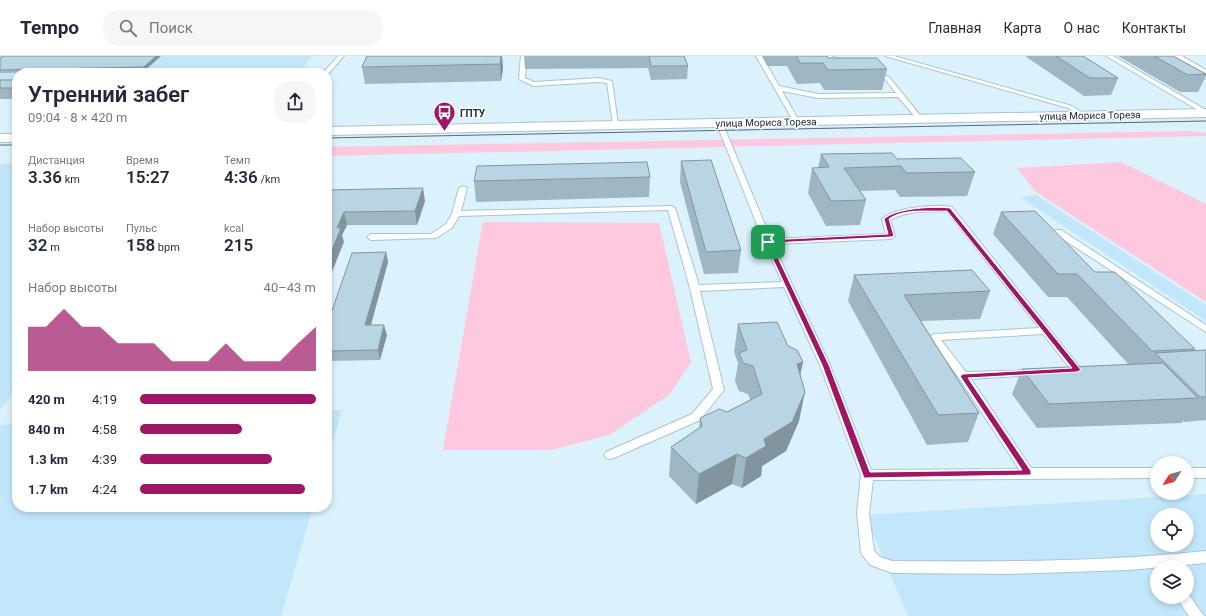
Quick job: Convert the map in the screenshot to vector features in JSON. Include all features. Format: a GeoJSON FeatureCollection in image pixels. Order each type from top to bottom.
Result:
{"type":"FeatureCollection","features":[{"type":"Feature","properties":{"kind":"street"},"geometry":{"type":"LineString","coordinates":[[1173,56],[1206,75]]}},
{"type":"Feature","properties":{"kind":"street","name":"улица Мориса Тореза"},"geometry":{"type":"LineString","coordinates":[[332,131],[1206,113]]}},
{"type":"Feature","properties":{"kind":"street"},"geometry":{"type":"LineString","coordinates":[[0,138],[12,138]]}},
{"type":"Feature","properties":{"kind":"lane"},"geometry":{"type":"LineString","coordinates":[[330,68],[341,56]]}},
{"type":"Feature","properties":{"kind":"lane"},"geometry":{"type":"LineString","coordinates":[[524,56],[522,79],[533,84],[599,80],[610,82],[616,124]]}},
{"type":"Feature","properties":{"kind":"lane"},"geometry":{"type":"LineString","coordinates":[[759,56],[796,121]]}},
{"type":"Feature","properties":{"kind":"lane"},"geometry":{"type":"LineString","coordinates":[[826,56],[846,63]]}},
{"type":"Feature","properties":{"kind":"lane"},"geometry":{"type":"LineString","coordinates":[[888,56],[926,64],[1070,107],[1082,115]]}},
{"type":"Feature","properties":{"kind":"lane"},"geometry":{"type":"LineString","coordinates":[[1109,56],[1206,113]]}},
{"type":"Feature","properties":{"kind":"lane"},"geometry":{"type":"LineString","coordinates":[[867,70],[887,78],[920,119]]}},
{"type":"Feature","properties":{"kind":"lane"},"geometry":{"type":"LineString","coordinates":[[778,88],[818,96],[900,95]]}},
{"type":"Feature","properties":{"kind":"lane"},"geometry":{"type":"LineString","coordinates":[[719,122],[768,242],[825,365],[867,475],[863,513],[868,553],[876,561],[892,567],[1013,568],[1150,565]]}},
{"type":"Feature","properties":{"kind":"lane"},"geometry":{"type":"LineString","coordinates":[[370,237],[433,236],[449,226],[456,214],[463,188]]}},
{"type":"Feature","properties":{"kind":"lane"},"geometry":{"type":"LineString","coordinates":[[456,214],[671,208],[695,288],[719,390],[696,417],[610,455]]}},
{"type":"Feature","properties":{"kind":"lane"},"geometry":{"type":"LineString","coordinates":[[768,242],[891,236],[886,219],[893,214],[906,211],[949,209],[1077,370],[963,376]]}},
{"type":"Feature","properties":{"kind":"lane"},"geometry":{"type":"LineString","coordinates":[[1058,232],[1206,329]]}},
{"type":"Feature","properties":{"kind":"lane"},"geometry":{"type":"LineString","coordinates":[[695,288],[788,284]]}},
{"type":"Feature","properties":{"kind":"lane"},"geometry":{"type":"LineString","coordinates":[[1028,473],[963,376],[934,336],[1046,332]]}},
{"type":"Feature","properties":{"kind":"lane"},"geometry":{"type":"LineString","coordinates":[[867,475],[1150,473]]}},
{"type":"Feature","properties":{"kind":"lane"},"geometry":{"type":"LineString","coordinates":[[1194,473],[1206,473]]}},
{"type":"Feature","properties":{"kind":"lane"},"geometry":{"type":"LineString","coordinates":[[1189,560],[1206,557]]}},
{"type":"Feature","properties":{"kind":"lane"},"geometry":{"type":"LineString","coordinates":[[1188,604],[1197,616]]}},
{"type":"Feature","properties":{"kind":"shaded area"},"geometry":{"type":"Polygon","coordinates":[[[0,56],[312,56],[304,68],[12,68],[12,89],[0,89],[0,56]]]}},
{"type":"Feature","properties":{"kind":"shaded area"},"geometry":{"type":"Polygon","coordinates":[[[1190,131],[1206,133],[1206,136],[332,156],[332,147],[1190,131]]]}},
{"type":"Feature","properties":{"kind":"shaded area"},"geometry":{"type":"Polygon","coordinates":[[[1121,162],[1206,204],[1206,302],[1036,192],[1017,168],[1121,162]]]}},
{"type":"Feature","properties":{"kind":"shaded area"},"geometry":{"type":"Polygon","coordinates":[[[12,163],[12,395],[0,410],[0,164],[12,163]]]}},
{"type":"Feature","properties":{"kind":"shaded area"},"geometry":{"type":"Polygon","coordinates":[[[1036,195],[1206,305],[1206,321],[1020,197],[1036,195]]]}},
{"type":"Feature","properties":{"kind":"shaded area"},"geometry":{"type":"Polygon","coordinates":[[[483,222],[659,223],[691,363],[669,395],[609,435],[551,450],[443,450],[483,222]]]}},
{"type":"Feature","properties":{"kind":"shaded area"},"geometry":{"type":"Polygon","coordinates":[[[332,410],[342,410],[332,445],[332,410]]]}},
{"type":"Feature","properties":{"kind":"shaded area"},"geometry":{"type":"Polygon","coordinates":[[[12,424],[12,512],[312,512],[281,616],[0,616],[0,425],[12,424]]]}},
{"type":"Feature","properties":{"kind":"shaded area"},"geometry":{"type":"Polygon","coordinates":[[[1206,494],[1206,616],[908,616],[865,515],[1150,497],[1150,500],[1194,500],[1194,495],[1206,494]]]}},
{"type":"Feature","properties":{"kind":"building"},"geometry":{"type":"Polygon","coordinates":[[[3,56],[156,56],[144,67],[12,68],[12,70],[0,70],[0,58],[3,56]]]}},
{"type":"Feature","properties":{"kind":"building"},"geometry":{"type":"Polygon","coordinates":[[[367,56],[501,56],[500,64],[362,67],[367,56]]]}},
{"type":"Feature","properties":{"kind":"building"},"geometry":{"type":"Polygon","coordinates":[[[649,56],[684,56],[688,66],[651,66],[649,56]]]}},
{"type":"Feature","properties":{"kind":"building"},"geometry":{"type":"Polygon","coordinates":[[[796,56],[827,56],[828,58],[877,58],[887,69],[828,70],[823,63],[800,63],[796,56]]]}},
{"type":"Feature","properties":{"kind":"building"},"geometry":{"type":"Polygon","coordinates":[[[1056,56],[1083,56],[1118,78],[1090,78],[1056,56]]]}},
{"type":"Feature","properties":{"kind":"building"},"geometry":{"type":"Polygon","coordinates":[[[1154,56],[1173,56],[1206,74],[1188,75],[1154,56]]]}},
{"type":"Feature","properties":{"kind":"building"},"geometry":{"type":"Polygon","coordinates":[[[0,80],[12,80],[12,88],[0,88],[0,80]]]}},
{"type":"Feature","properties":{"kind":"building"},"geometry":{"type":"Polygon","coordinates":[[[892,153],[897,159],[961,158],[975,172],[906,173],[901,166],[844,168],[866,200],[831,201],[812,168],[829,167],[821,154],[892,153]]]}},
{"type":"Feature","properties":{"kind":"building"},"geometry":{"type":"Polygon","coordinates":[[[711,160],[741,250],[706,252],[681,161],[711,160]]]}},
{"type":"Feature","properties":{"kind":"building"},"geometry":{"type":"Polygon","coordinates":[[[647,162],[650,177],[474,181],[477,166],[647,162]]]}},
{"type":"Feature","properties":{"kind":"building"},"geometry":{"type":"Polygon","coordinates":[[[423,188],[415,211],[344,212],[337,228],[341,228],[332,250],[332,190],[423,188]]]}},
{"type":"Feature","properties":{"kind":"building"},"geometry":{"type":"Polygon","coordinates":[[[1035,211],[1095,272],[1115,272],[1195,349],[1152,351],[1077,274],[1058,274],[1001,212],[1035,211]]]}},
{"type":"Feature","properties":{"kind":"building"},"geometry":{"type":"Polygon","coordinates":[[[386,252],[365,325],[384,325],[378,350],[332,351],[332,311],[352,253],[386,252]]]}},
{"type":"Feature","properties":{"kind":"building"},"geometry":{"type":"Polygon","coordinates":[[[972,270],[990,291],[904,295],[979,413],[938,415],[854,275],[972,270]]]}},
{"type":"Feature","properties":{"kind":"building"},"geometry":{"type":"Polygon","coordinates":[[[777,322],[788,346],[797,350],[803,362],[797,364],[805,392],[792,422],[764,439],[766,446],[746,458],[737,454],[699,474],[671,447],[702,426],[700,418],[719,409],[727,412],[762,394],[753,366],[743,363],[739,353],[747,350],[738,324],[777,322]]]}},
{"type":"Feature","properties":{"kind":"building"},"geometry":{"type":"Polygon","coordinates":[[[1206,350],[1206,397],[1200,397],[1155,353],[1206,350]]]}},
{"type":"Feature","properties":{"kind":"building"},"geometry":{"type":"Polygon","coordinates":[[[1163,363],[1198,398],[1049,404],[1022,369],[1163,363]]]}},
{"type":"Feature","properties":{"kind":"tram line"},"geometry":{"type":"LineString","coordinates":[[332,138],[1206,121]]}},
{"type":"Feature","properties":{"kind":"tram line"},"geometry":{"type":"LineString","coordinates":[[0,145],[12,145]]}},
{"type":"Feature","properties":{"kind":"place","name":"ГПТУ"},"geometry":{"type":"Point","coordinates":[444,132]}},
{"type":"Feature","properties":{"kind":"route"},"geometry":{"type":"LineString","coordinates":[[949,209],[1077,370],[963,376],[1028,473],[867,475],[825,365],[768,242],[891,236],[886,219],[893,214],[906,211],[949,209]]}}]}
